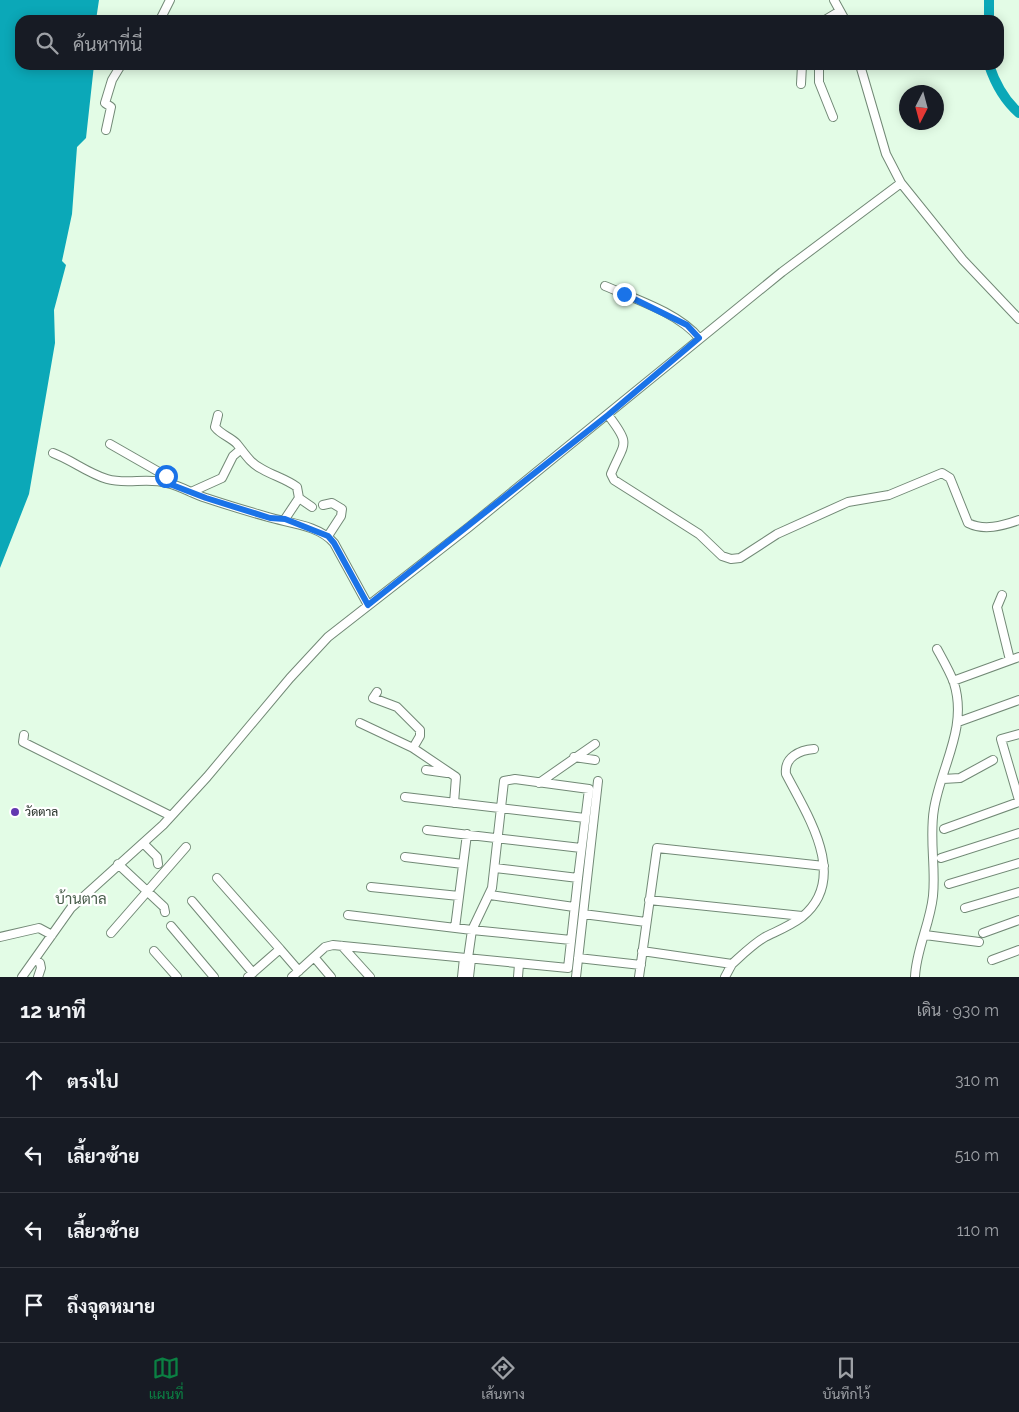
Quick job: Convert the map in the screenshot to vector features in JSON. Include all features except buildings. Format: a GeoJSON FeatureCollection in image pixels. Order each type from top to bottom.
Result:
{"type":"FeatureCollection","features":[{"type":"Feature","properties":{"kind":"street"},"geometry":{"type":"LineString","coordinates":[[162,15],[170,0]]}},
{"type":"Feature","properties":{"kind":"street"},"geometry":{"type":"LineString","coordinates":[[834,0],[842,15]]}},
{"type":"Feature","properties":{"kind":"street"},"geometry":{"type":"LineString","coordinates":[[833,15],[840,11]]}},
{"type":"Feature","properties":{"kind":"street"},"geometry":{"type":"LineString","coordinates":[[106,130],[111,107],[105,103],[112,80],[118,70]]}},
{"type":"Feature","properties":{"kind":"street"},"geometry":{"type":"LineString","coordinates":[[801,84],[802,70]]}},
{"type":"Feature","properties":{"kind":"street"},"geometry":{"type":"LineString","coordinates":[[819,70],[819,82],[833,117]]}},
{"type":"Feature","properties":{"kind":"street"},"geometry":{"type":"LineString","coordinates":[[861,70],[886,154],[901,183],[963,260],[1019,319]]}},
{"type":"Feature","properties":{"kind":"street"},"geometry":{"type":"LineString","coordinates":[[22,977],[71,908],[171,816],[208,776],[296,671],[328,637],[608,415],[699,338],[782,272],[901,183]]}},
{"type":"Feature","properties":{"kind":"street"},"geometry":{"type":"LineString","coordinates":[[605,286],[687,325],[699,338]]}},
{"type":"Feature","properties":{"kind":"street"},"geometry":{"type":"LineString","coordinates":[[218,415],[216,427],[220,433],[238,445],[240,450],[261,469],[286,479],[298,488],[300,498],[312,507]]}},
{"type":"Feature","properties":{"kind":"street"},"geometry":{"type":"LineString","coordinates":[[608,415],[623,435],[625,443],[611,474],[614,480],[699,534],[722,556],[740,558],[777,534],[848,502],[889,495],[942,473],[950,478],[968,523],[977,527],[987,527],[1019,520]]}},
{"type":"Feature","properties":{"kind":"street"},"geometry":{"type":"LineString","coordinates":[[110,444],[166,476],[167,483]]}},
{"type":"Feature","properties":{"kind":"street"},"geometry":{"type":"LineString","coordinates":[[192,492],[222,478],[233,456],[240,450]]}},
{"type":"Feature","properties":{"kind":"street"},"geometry":{"type":"LineString","coordinates":[[53,453],[68,458],[87,472],[108,479],[126,483],[149,480],[167,483],[270,518],[285,519],[328,536],[334,543],[368,605]]}},
{"type":"Feature","properties":{"kind":"street"},"geometry":{"type":"LineString","coordinates":[[285,519],[300,498]]}},
{"type":"Feature","properties":{"kind":"street"},"geometry":{"type":"LineString","coordinates":[[323,506],[332,503],[342,509],[341,516],[328,536]]}},
{"type":"Feature","properties":{"kind":"street"},"geometry":{"type":"LineString","coordinates":[[1002,594],[997,607],[1010,660]]}},
{"type":"Feature","properties":{"kind":"street"},"geometry":{"type":"LineString","coordinates":[[915,977],[916,961],[925,935],[933,894],[932,825],[934,806],[958,722],[958,702],[953,681],[938,649]]}},
{"type":"Feature","properties":{"kind":"street"},"geometry":{"type":"LineString","coordinates":[[953,681],[1019,657]]}},
{"type":"Feature","properties":{"kind":"street"},"geometry":{"type":"LineString","coordinates":[[377,692],[374,698],[397,707],[420,730],[420,736],[413,748]]}},
{"type":"Feature","properties":{"kind":"street"},"geometry":{"type":"LineString","coordinates":[[958,722],[1019,700]]}},
{"type":"Feature","properties":{"kind":"street"},"geometry":{"type":"LineString","coordinates":[[360,723],[413,748],[456,777],[454,803]]}},
{"type":"Feature","properties":{"kind":"street"},"geometry":{"type":"LineString","coordinates":[[944,829],[1019,801],[1002,739],[1019,734]]}},
{"type":"Feature","properties":{"kind":"street"},"geometry":{"type":"LineString","coordinates":[[24,735],[23,742],[171,816]]}},
{"type":"Feature","properties":{"kind":"street"},"geometry":{"type":"LineString","coordinates":[[539,783],[595,744]]}},
{"type":"Feature","properties":{"kind":"street"},"geometry":{"type":"LineString","coordinates":[[725,977],[732,964],[763,938],[802,916],[812,906],[818,895],[824,877],[820,846],[786,774],[785,768],[791,758],[798,753],[814,749]]}},
{"type":"Feature","properties":{"kind":"street"},"geometry":{"type":"LineString","coordinates":[[574,757],[595,760]]}},
{"type":"Feature","properties":{"kind":"street"},"geometry":{"type":"LineString","coordinates":[[943,779],[960,778],[993,760]]}},
{"type":"Feature","properties":{"kind":"street"},"geometry":{"type":"LineString","coordinates":[[1010,770],[1019,767]]}},
{"type":"Feature","properties":{"kind":"street"},"geometry":{"type":"LineString","coordinates":[[426,770],[451,774]]}},
{"type":"Feature","properties":{"kind":"street"},"geometry":{"type":"LineString","coordinates":[[217,878],[280,949],[294,975],[328,945],[468,958],[566,969],[569,966],[574,907],[589,789],[514,779],[504,781],[495,868],[490,895],[472,930],[468,958],[462,977]]}},
{"type":"Feature","properties":{"kind":"street"},"geometry":{"type":"LineString","coordinates":[[576,977],[598,781]]}},
{"type":"Feature","properties":{"kind":"street"},"geometry":{"type":"LineString","coordinates":[[405,797],[585,818]]}},
{"type":"Feature","properties":{"kind":"street"},"geometry":{"type":"LineString","coordinates":[[428,830],[582,848]]}},
{"type":"Feature","properties":{"kind":"street"},"geometry":{"type":"LineString","coordinates":[[941,858],[1019,833]]}},
{"type":"Feature","properties":{"kind":"street"},"geometry":{"type":"LineString","coordinates":[[456,928],[467,834]]}},
{"type":"Feature","properties":{"kind":"street"},"geometry":{"type":"LineString","coordinates":[[143,843],[157,858],[158,864]]}},
{"type":"Feature","properties":{"kind":"street"},"geometry":{"type":"LineString","coordinates":[[111,933],[186,847]]}},
{"type":"Feature","properties":{"kind":"street"},"geometry":{"type":"LineString","coordinates":[[639,977],[657,848],[824,866]]}},
{"type":"Feature","properties":{"kind":"street"},"geometry":{"type":"LineString","coordinates":[[405,856],[463,864]]}},
{"type":"Feature","properties":{"kind":"street"},"geometry":{"type":"LineString","coordinates":[[949,884],[1019,863]]}},
{"type":"Feature","properties":{"kind":"street"},"geometry":{"type":"LineString","coordinates":[[118,864],[164,907],[165,912]]}},
{"type":"Feature","properties":{"kind":"street"},"geometry":{"type":"LineString","coordinates":[[495,868],[578,878]]}},
{"type":"Feature","properties":{"kind":"street"},"geometry":{"type":"LineString","coordinates":[[371,887],[459,896]]}},
{"type":"Feature","properties":{"kind":"street"},"geometry":{"type":"LineString","coordinates":[[965,908],[1019,892]]}},
{"type":"Feature","properties":{"kind":"street"},"geometry":{"type":"LineString","coordinates":[[490,895],[574,907]]}},
{"type":"Feature","properties":{"kind":"street"},"geometry":{"type":"LineString","coordinates":[[649,900],[802,916]]}},
{"type":"Feature","properties":{"kind":"street"},"geometry":{"type":"LineString","coordinates":[[192,901],[250,975],[280,949]]}},
{"type":"Feature","properties":{"kind":"street"},"geometry":{"type":"LineString","coordinates":[[583,914],[646,922]]}},
{"type":"Feature","properties":{"kind":"street"},"geometry":{"type":"LineString","coordinates":[[348,915],[571,940]]}},
{"type":"Feature","properties":{"kind":"street"},"geometry":{"type":"LineString","coordinates":[[983,933],[1019,920]]}},
{"type":"Feature","properties":{"kind":"street"},"geometry":{"type":"LineString","coordinates":[[171,926],[214,977]]}},
{"type":"Feature","properties":{"kind":"street"},"geometry":{"type":"LineString","coordinates":[[0,937],[39,928],[52,935]]}},
{"type":"Feature","properties":{"kind":"street"},"geometry":{"type":"LineString","coordinates":[[925,935],[979,942]]}},
{"type":"Feature","properties":{"kind":"street"},"geometry":{"type":"LineString","coordinates":[[342,946],[370,977]]}},
{"type":"Feature","properties":{"kind":"street"},"geometry":{"type":"LineString","coordinates":[[992,960],[1019,950]]}},
{"type":"Feature","properties":{"kind":"street"},"geometry":{"type":"LineString","coordinates":[[154,951],[178,977]]}},
{"type":"Feature","properties":{"kind":"street"},"geometry":{"type":"LineString","coordinates":[[642,951],[732,964]]}},
{"type":"Feature","properties":{"kind":"street"},"geometry":{"type":"LineString","coordinates":[[314,957],[331,977]]}},
{"type":"Feature","properties":{"kind":"street"},"geometry":{"type":"LineString","coordinates":[[468,958],[470,977]]}},
{"type":"Feature","properties":{"kind":"street"},"geometry":{"type":"LineString","coordinates":[[578,958],[641,965]]}},
{"type":"Feature","properties":{"kind":"street"},"geometry":{"type":"LineString","coordinates":[[35,960],[40,963],[41,968],[38,977]]}},
{"type":"Feature","properties":{"kind":"street"},"geometry":{"type":"LineString","coordinates":[[518,977],[519,964]]}},
{"type":"Feature","properties":{"kind":"water"},"geometry":{"type":"Polygon","coordinates":[[[0,0],[99,0],[97,15],[15,15],[15,70],[93,70],[86,138],[77,147],[72,214],[62,261],[66,265],[54,310],[55,343],[29,494],[0,568],[0,0]]]}},
{"type":"Feature","properties":{"kind":"waterway"},"geometry":{"type":"LineString","coordinates":[[989,0],[989,15]]}},
{"type":"Feature","properties":{"kind":"waterway"},"geometry":{"type":"LineString","coordinates":[[991,70],[1001,91],[1019,113]]}},
{"type":"Feature","properties":{"kind":"place","name":"วัดตาล"},"geometry":{"type":"Point","coordinates":[15,812]}},
{"type":"Feature","properties":{"kind":"district","name":"บ้านตาล"},"geometry":{"type":"Point","coordinates":[81,899]}},
{"type":"Feature","properties":{"kind":"route"},"geometry":{"type":"LineString","coordinates":[[166,476],[167,483],[206,498],[270,518],[285,519],[328,536],[334,543],[368,605],[469,527],[608,415],[699,338],[687,325],[624,294]]}}]}
